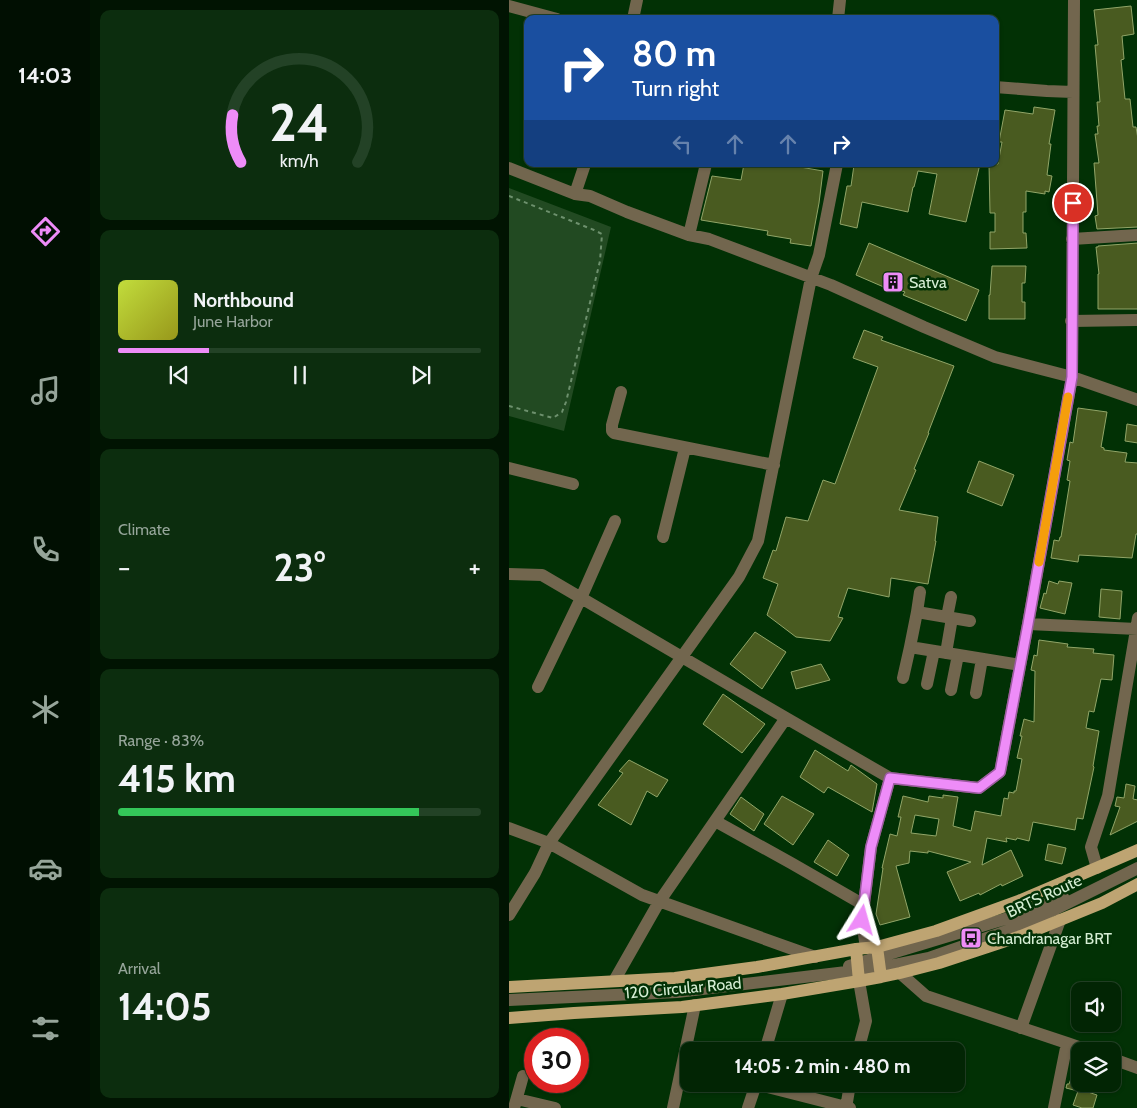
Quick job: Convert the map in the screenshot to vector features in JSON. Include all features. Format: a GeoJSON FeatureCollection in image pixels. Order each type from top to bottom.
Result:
{"type":"FeatureCollection","features":[{"type":"Feature","properties":{"kind":"main road","name":"120 Circular Road"},"geometry":{"type":"LineString","coordinates":[[509,1018],[695,1005],[782,994],[858,972],[873,958],[936,931],[1021,900],[1137,850]]}},
{"type":"Feature","properties":{"kind":"main road","name":"120 Circular Road"},"geometry":{"type":"LineString","coordinates":[[509,986],[675,978],[815,957],[873,958],[900,973],[939,963],[1021,936],[1102,903],[1137,884]]}},
{"type":"Feature","properties":{"kind":"main road"},"geometry":{"type":"LineString","coordinates":[[858,972],[873,958]]}},
{"type":"Feature","properties":{"kind":"street"},"geometry":{"type":"LineString","coordinates":[[634,15],[637,0]]}},
{"type":"Feature","properties":{"kind":"street"},"geometry":{"type":"LineString","coordinates":[[838,15],[840,0]]}},
{"type":"Feature","properties":{"kind":"street"},"geometry":{"type":"LineString","coordinates":[[509,574],[542,575],[890,778],[979,788],[1000,772],[1072,377],[1074,0]]}},
{"type":"Feature","properties":{"kind":"street"},"geometry":{"type":"LineString","coordinates":[[509,6],[542,15]]}},
{"type":"Feature","properties":{"kind":"street"},"geometry":{"type":"LineString","coordinates":[[999,87],[1073,92]]}},
{"type":"Feature","properties":{"kind":"street"},"geometry":{"type":"LineString","coordinates":[[575,194],[584,167]]}},
{"type":"Feature","properties":{"kind":"street"},"geometry":{"type":"LineString","coordinates":[[689,235],[705,167]]}},
{"type":"Feature","properties":{"kind":"street"},"geometry":{"type":"LineString","coordinates":[[509,915],[535,873],[549,843],[739,577],[758,541],[811,278],[819,255],[836,167]]}},
{"type":"Feature","properties":{"kind":"street"},"geometry":{"type":"LineString","coordinates":[[509,168],[575,194],[590,196],[689,235],[709,239],[831,285],[995,358],[1072,377],[1137,400]]}},
{"type":"Feature","properties":{"kind":"street"},"geometry":{"type":"LineString","coordinates":[[1072,240],[1137,235]]}},
{"type":"Feature","properties":{"kind":"street"},"geometry":{"type":"LineString","coordinates":[[1071,321],[1137,320]]}},
{"type":"Feature","properties":{"kind":"street"},"geometry":{"type":"LineString","coordinates":[[621,392],[612,425],[614,433],[773,465]]}},
{"type":"Feature","properties":{"kind":"street"},"geometry":{"type":"LineString","coordinates":[[663,537],[685,448]]}},
{"type":"Feature","properties":{"kind":"street"},"geometry":{"type":"LineString","coordinates":[[509,470],[573,484]]}},
{"type":"Feature","properties":{"kind":"street"},"geometry":{"type":"LineString","coordinates":[[537,687],[581,598],[615,521]]}},
{"type":"Feature","properties":{"kind":"street"},"geometry":{"type":"LineString","coordinates":[[903,678],[920,592]]}},
{"type":"Feature","properties":{"kind":"street"},"geometry":{"type":"LineString","coordinates":[[951,597],[946,653],[951,690]]}},
{"type":"Feature","properties":{"kind":"street"},"geometry":{"type":"LineString","coordinates":[[917,612],[970,621]]}},
{"type":"Feature","properties":{"kind":"street"},"geometry":{"type":"LineString","coordinates":[[1028,624],[1137,625],[1108,796],[1091,847],[1097,868]]}},
{"type":"Feature","properties":{"kind":"street"},"geometry":{"type":"LineString","coordinates":[[910,646],[1020,665]]}},
{"type":"Feature","properties":{"kind":"street"},"geometry":{"type":"LineString","coordinates":[[927,684],[946,653]]}},
{"type":"Feature","properties":{"kind":"street"},"geometry":{"type":"LineString","coordinates":[[976,693],[982,659]]}},
{"type":"Feature","properties":{"kind":"street"},"geometry":{"type":"LineString","coordinates":[[614,981],[659,902],[786,718]]}},
{"type":"Feature","properties":{"kind":"street"},"geometry":{"type":"LineString","coordinates":[[873,958],[862,920],[871,847],[890,778]]}},
{"type":"Feature","properties":{"kind":"street"},"geometry":{"type":"LineString","coordinates":[[715,821],[864,905]]}},
{"type":"Feature","properties":{"kind":"street"},"geometry":{"type":"LineString","coordinates":[[509,828],[549,843],[642,895],[815,957]]}},
{"type":"Feature","properties":{"kind":"street","name":"BRTS Route"},"geometry":{"type":"LineString","coordinates":[[509,1000],[677,992],[858,972],[873,958],[929,958],[1021,926],[1137,868]]}},
{"type":"Feature","properties":{"kind":"street"},"geometry":{"type":"LineString","coordinates":[[1021,1028],[1060,920]]}},
{"type":"Feature","properties":{"kind":"street"},"geometry":{"type":"LineString","coordinates":[[858,972],[866,1021],[860,1042]]}},
{"type":"Feature","properties":{"kind":"street"},"geometry":{"type":"LineString","coordinates":[[900,973],[926,996],[1071,1044]]}},
{"type":"Feature","properties":{"kind":"street"},"geometry":{"type":"LineString","coordinates":[[768,1042],[782,994]]}},
{"type":"Feature","properties":{"kind":"street"},"geometry":{"type":"LineString","coordinates":[[673,1108],[695,1005]]}},
{"type":"Feature","properties":{"kind":"street"},"geometry":{"type":"LineString","coordinates":[[1054,1108],[1067,1043]]}},
{"type":"Feature","properties":{"kind":"street"},"geometry":{"type":"LineString","coordinates":[[1121,1062],[1137,1068]]}},
{"type":"Feature","properties":{"kind":"street"},"geometry":{"type":"LineString","coordinates":[[523,1076],[515,1104],[555,1108]]}},
{"type":"Feature","properties":{"kind":"street"},"geometry":{"type":"LineString","coordinates":[[748,1108],[753,1092]]}},
{"type":"Feature","properties":{"kind":"street"},"geometry":{"type":"LineString","coordinates":[[786,1092],[847,1108],[849,1092]]}},
{"type":"Feature","properties":{"kind":"path"},"geometry":{"type":"LineString","coordinates":[[509,196],[602,234],[601,261],[562,412],[553,418],[509,406]]}},
{"type":"Feature","properties":{"kind":"green space"},"geometry":{"type":"Polygon","coordinates":[[[509,188],[611,227],[564,431],[509,416],[509,188]]]}},
{"type":"Feature","properties":{"kind":"building"},"geometry":{"type":"Polygon","coordinates":[[[1131,6],[1134,34],[1122,36],[1124,59],[1121,60],[1125,99],[1130,99],[1133,127],[1136,127],[1138,139],[1138,227],[1097,229],[1095,216],[1098,215],[1094,163],[1099,163],[1095,134],[1098,134],[1097,126],[1099,126],[1097,102],[1100,102],[1095,45],[1098,45],[1094,10],[1131,6]]]}},
{"type":"Feature","properties":{"kind":"building"},"geometry":{"type":"Polygon","coordinates":[[[1034,107],[1055,110],[1049,144],[1051,144],[1047,175],[1052,176],[1049,192],[1045,191],[1045,194],[1026,191],[1023,233],[1026,233],[1027,248],[990,249],[990,232],[995,232],[995,213],[990,213],[989,167],[999,167],[1002,142],[999,142],[1005,110],[1033,114],[1034,107]]]}},
{"type":"Feature","properties":{"kind":"building"},"geometry":{"type":"Polygon","coordinates":[[[743,167],[800,167],[823,171],[811,246],[790,243],[791,239],[767,235],[768,231],[701,220],[712,176],[741,180],[743,167]]]}},
{"type":"Feature","properties":{"kind":"building"},"geometry":{"type":"Polygon","coordinates":[[[854,167],[979,167],[966,222],[929,214],[937,174],[918,171],[908,212],[862,202],[857,228],[840,224],[847,186],[851,186],[854,167]]]}},
{"type":"Feature","properties":{"kind":"building","name":"Satva"},"geometry":{"type":"Polygon","coordinates":[[[869,243],[979,290],[966,321],[903,295],[905,292],[887,285],[886,288],[856,275],[869,243]]]}},
{"type":"Feature","properties":{"kind":"building"},"geometry":{"type":"Polygon","coordinates":[[[1138,243],[1138,309],[1098,309],[1099,274],[1096,247],[1138,243]]]}},
{"type":"Feature","properties":{"kind":"building"},"geometry":{"type":"Polygon","coordinates":[[[992,266],[1026,266],[1025,283],[1022,283],[1022,302],[1025,302],[1025,319],[989,319],[992,266]]]}},
{"type":"Feature","properties":{"kind":"building"},"geometry":{"type":"Polygon","coordinates":[[[864,330],[883,337],[881,340],[954,366],[914,469],[916,470],[899,510],[938,517],[936,541],[928,584],[891,578],[889,597],[848,588],[838,617],[843,618],[830,641],[796,637],[767,615],[778,584],[763,578],[773,550],[776,551],[786,517],[808,521],[823,480],[835,484],[878,367],[853,358],[864,330]]]}},
{"type":"Feature","properties":{"kind":"building"},"geometry":{"type":"Polygon","coordinates":[[[1078,408],[1107,412],[1101,447],[1104,450],[1127,453],[1125,462],[1138,463],[1138,534],[1136,534],[1132,558],[1079,555],[1078,562],[1051,558],[1054,540],[1059,541],[1061,537],[1070,481],[1067,480],[1070,461],[1067,460],[1070,442],[1073,443],[1078,408]]]}},
{"type":"Feature","properties":{"kind":"building"},"geometry":{"type":"Polygon","coordinates":[[[1127,424],[1138,426],[1138,443],[1125,441],[1127,424]]]}},
{"type":"Feature","properties":{"kind":"building"},"geometry":{"type":"Polygon","coordinates":[[[979,461],[1014,475],[1002,506],[967,492],[979,461]]]}},
{"type":"Feature","properties":{"kind":"building"},"geometry":{"type":"Polygon","coordinates":[[[1049,581],[1058,584],[1059,581],[1072,583],[1065,614],[1040,608],[1049,581]]]}},
{"type":"Feature","properties":{"kind":"building"},"geometry":{"type":"Polygon","coordinates":[[[1101,589],[1122,591],[1120,619],[1099,617],[1101,589]]]}},
{"type":"Feature","properties":{"kind":"building"},"geometry":{"type":"Polygon","coordinates":[[[755,632],[786,652],[762,689],[730,664],[755,632]]]}},
{"type":"Feature","properties":{"kind":"building"},"geometry":{"type":"Polygon","coordinates":[[[1039,640],[1068,644],[1067,647],[1094,649],[1093,653],[1114,655],[1112,680],[1101,679],[1094,712],[1089,711],[1086,728],[1099,731],[1094,767],[1083,819],[1077,818],[1075,830],[1033,822],[1029,841],[1006,838],[1007,842],[987,838],[982,865],[1011,850],[1023,876],[1002,886],[1001,884],[980,895],[979,893],[960,901],[947,872],[971,862],[928,851],[928,853],[910,851],[909,863],[896,866],[910,917],[880,925],[876,914],[882,868],[890,834],[897,836],[901,817],[898,817],[903,796],[928,802],[929,796],[943,798],[943,795],[958,797],[953,826],[971,831],[975,811],[1001,816],[1004,798],[1008,799],[1009,792],[1014,793],[1016,791],[1022,759],[1017,758],[1024,719],[1034,722],[1035,671],[1031,670],[1034,655],[1037,656],[1039,640]],[[915,815],[911,833],[936,836],[939,819],[915,815]]]}},
{"type":"Feature","properties":{"kind":"building"},"geometry":{"type":"Polygon","coordinates":[[[821,664],[830,680],[796,689],[791,672],[821,664]]]}},
{"type":"Feature","properties":{"kind":"building"},"geometry":{"type":"Polygon","coordinates":[[[723,694],[765,724],[742,753],[703,724],[723,694]]]}},
{"type":"Feature","properties":{"kind":"building"},"geometry":{"type":"Polygon","coordinates":[[[815,750],[848,771],[851,765],[877,784],[872,812],[828,787],[824,793],[800,777],[815,750]]]}},
{"type":"Feature","properties":{"kind":"building"},"geometry":{"type":"Polygon","coordinates":[[[629,760],[668,780],[657,797],[647,791],[631,825],[598,805],[623,773],[619,771],[629,760]]]}},
{"type":"Feature","properties":{"kind":"building"},"geometry":{"type":"Polygon","coordinates":[[[1126,784],[1135,786],[1133,799],[1138,800],[1138,821],[1110,835],[1120,807],[1115,806],[1117,797],[1124,798],[1126,784]]]}},
{"type":"Feature","properties":{"kind":"building"},"geometry":{"type":"Polygon","coordinates":[[[782,796],[814,814],[793,845],[764,824],[782,796]]]}},
{"type":"Feature","properties":{"kind":"building"},"geometry":{"type":"Polygon","coordinates":[[[741,797],[764,814],[754,831],[730,814],[741,797]]]}},
{"type":"Feature","properties":{"kind":"building"},"geometry":{"type":"Polygon","coordinates":[[[828,840],[849,855],[837,876],[814,862],[828,840]]]}},
{"type":"Feature","properties":{"kind":"building"},"geometry":{"type":"Polygon","coordinates":[[[1048,844],[1066,848],[1062,864],[1045,860],[1048,844]]]}},
{"type":"Feature","properties":{"kind":"building"},"geometry":{"type":"Polygon","coordinates":[[[1071,1079],[1071,1089],[1066,1088],[1067,1084],[1069,1084],[1071,1079]]]}},
{"type":"Feature","properties":{"kind":"building"},"geometry":{"type":"Polygon","coordinates":[[[1078,1092],[1088,1092],[1097,1095],[1093,1108],[1082,1108],[1073,1105],[1078,1092]]]}},
{"type":"Feature","properties":{"kind":"slow traffic"},"geometry":{"type":"LineString","coordinates":[[1039,562],[1068,397]]}},
{"type":"Feature","properties":{"kind":"place","name":"Satva"},"geometry":{"type":"Point","coordinates":[893,282]}},
{"type":"Feature","properties":{"kind":"place","name":"Chandranagar BRT"},"geometry":{"type":"Point","coordinates":[971,938]}},
{"type":"Feature","properties":{"kind":"route"},"geometry":{"type":"LineString","coordinates":[[862,920],[871,847],[890,778],[979,788],[1000,772],[1072,377],[1073,203]]}}]}
